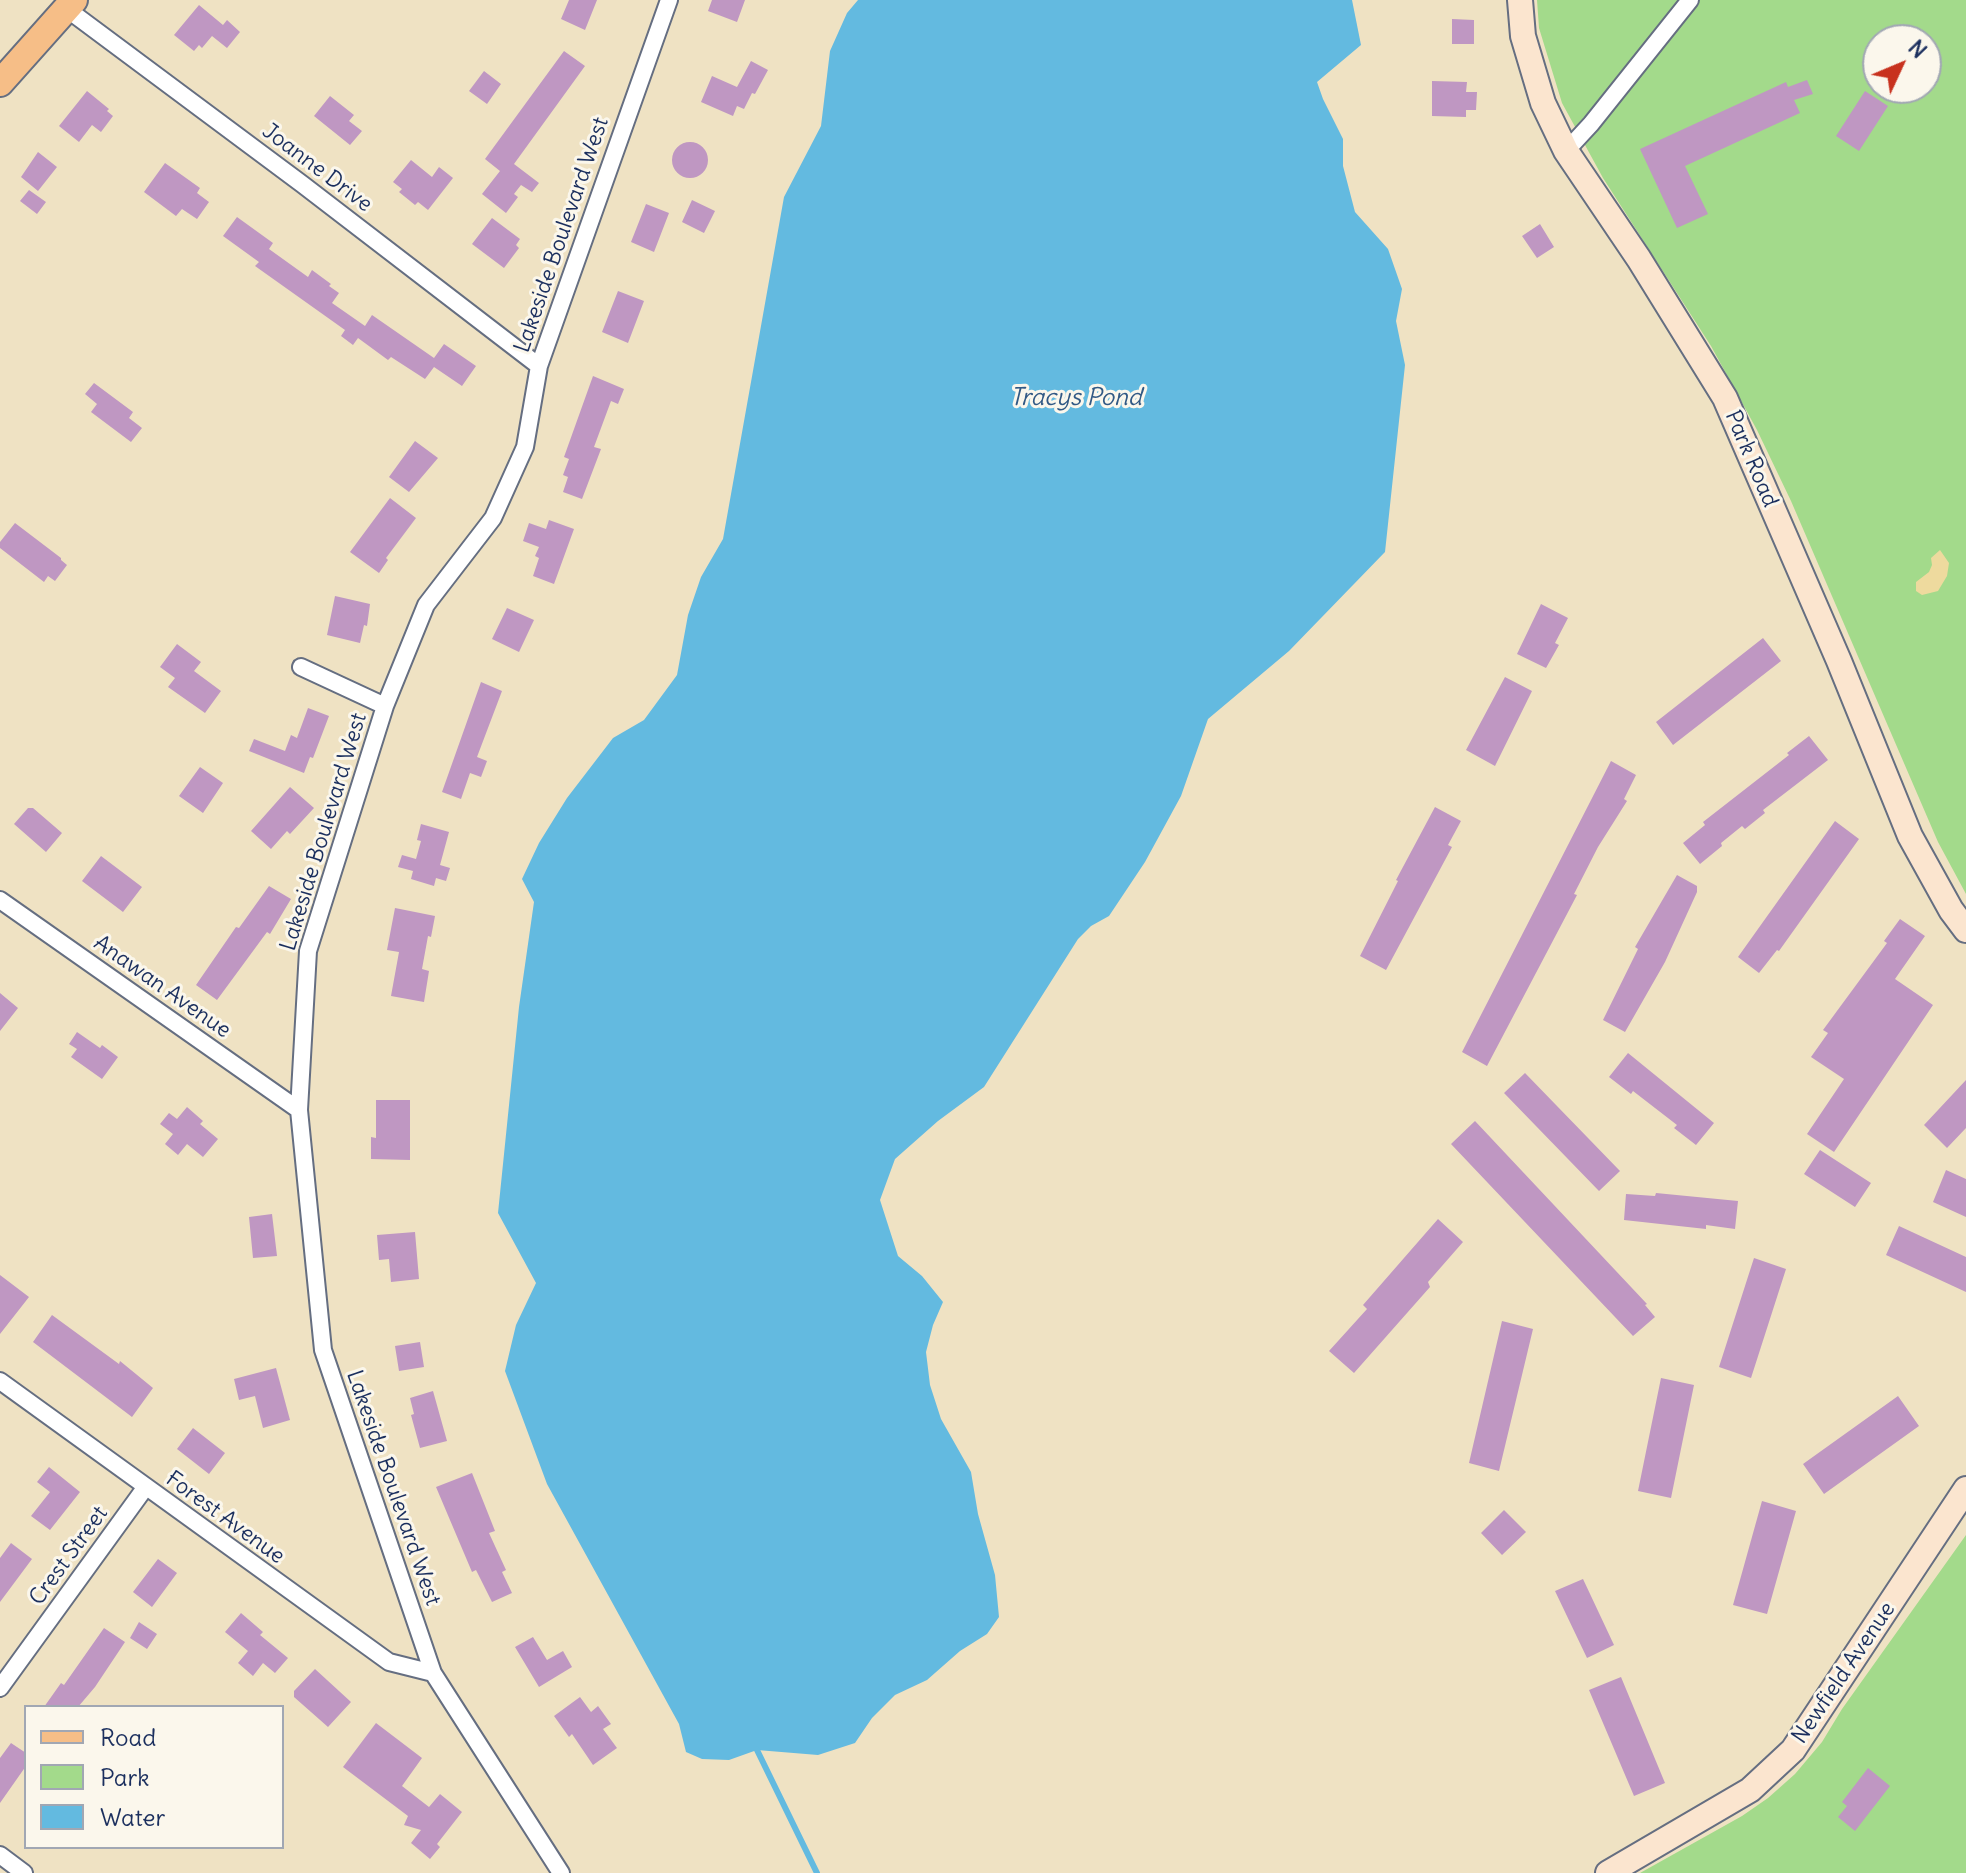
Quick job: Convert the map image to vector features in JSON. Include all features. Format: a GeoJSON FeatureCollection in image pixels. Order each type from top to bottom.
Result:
{"type":"FeatureCollection","features":[{"type":"Feature","properties":{"kind":"main road","name":"Park Road"},"geometry":{"type":"LineString","coordinates":[[1520,0],[1523,36],[1543,103],[1566,151],[1639,259],[1725,398],[1839,661],[1910,836],[1951,910],[1966,930]]}},
{"type":"Feature","properties":{"kind":"main road"},"geometry":{"type":"LineString","coordinates":[[0,83],[71,5]]}},
{"type":"Feature","properties":{"kind":"main road","name":"Newfield Avenue"},"geometry":{"type":"LineString","coordinates":[[1608,1873],[1750,1790],[1793,1750],[1966,1489]]}},
{"type":"Feature","properties":{"kind":"street","name":"Lakeside Boulevard West"},"geometry":{"type":"LineString","coordinates":[[561,1873],[433,1673],[323,1350],[299,1110],[308,951],[385,706],[426,605],[493,518],[525,447],[539,366],[669,0]]}},
{"type":"Feature","properties":{"kind":"street"},"geometry":{"type":"LineString","coordinates":[[1566,151],[1690,0]]}},
{"type":"Feature","properties":{"kind":"street","name":"Joanne Drive"},"geometry":{"type":"LineString","coordinates":[[71,5],[539,366]]}},
{"type":"Feature","properties":{"kind":"street"},"geometry":{"type":"LineString","coordinates":[[301,667],[385,706]]}},
{"type":"Feature","properties":{"kind":"street","name":"Anawan Avenue"},"geometry":{"type":"LineString","coordinates":[[0,900],[299,1110]]}},
{"type":"Feature","properties":{"kind":"street","name":"Forest Avenue"},"geometry":{"type":"LineString","coordinates":[[0,1381],[389,1662],[433,1673]]}},
{"type":"Feature","properties":{"kind":"street","name":"Crest Street"},"geometry":{"type":"LineString","coordinates":[[0,1688],[145,1488]]}},
{"type":"Feature","properties":{"kind":"street"},"geometry":{"type":"LineString","coordinates":[[0,1855],[24,1873]]}},
{"type":"Feature","properties":{"kind":"green space"},"geometry":{"type":"Polygon","coordinates":[[[1537,0],[1966,0],[1966,894],[1938,842],[1791,501],[1757,430],[1711,346],[1603,178],[1562,103],[1539,28],[1537,0]]]}},
{"type":"Feature","properties":{"kind":"green space"},"geometry":{"type":"Polygon","coordinates":[[[1966,1535],[1966,1873],[1640,1873],[1742,1816],[1795,1774],[1822,1742],[1842,1709],[1966,1535]]]}},
{"type":"Feature","properties":{"kind":"sand"},"geometry":{"type":"Polygon","coordinates":[[[1940,550],[1949,563],[1947,576],[1938,591],[1922,595],[1916,591],[1916,582],[1929,572],[1931,558],[1940,550]]]}},
{"type":"Feature","properties":{"kind":"water","name":"Tracys Pond"},"geometry":{"type":"Polygon","coordinates":[[[858,0],[1352,0],[1361,45],[1317,82],[1343,139],[1343,166],[1355,212],[1388,249],[1402,289],[1396,321],[1405,365],[1385,552],[1289,651],[1208,719],[1181,796],[1145,862],[1109,916],[1091,926],[1078,939],[984,1087],[938,1121],[895,1159],[880,1200],[898,1256],[922,1276],[943,1302],[926,1352],[930,1385],[941,1419],[971,1472],[978,1514],[995,1575],[999,1617],[987,1634],[960,1651],[927,1680],[895,1695],[872,1718],[855,1743],[818,1755],[757,1750],[729,1760],[702,1759],[686,1752],[679,1724],[547,1484],[505,1371],[516,1325],[536,1283],[498,1213],[519,1007],[534,902],[522,879],[539,843],[567,798],[613,738],[644,720],[677,675],[688,615],[701,577],[723,539],[784,197],[821,126],[830,51],[847,13],[858,0]]]}},
{"type":"Feature","properties":{"kind":"building"},"geometry":{"type":"Polygon","coordinates":[[[569,0],[597,0],[585,30],[561,19],[569,0]]]}},
{"type":"Feature","properties":{"kind":"building"},"geometry":{"type":"Polygon","coordinates":[[[712,0],[745,0],[737,22],[708,11],[712,0]]]}},
{"type":"Feature","properties":{"kind":"building"},"geometry":{"type":"Polygon","coordinates":[[[199,5],[223,25],[227,20],[240,32],[227,48],[212,36],[202,48],[199,45],[194,51],[174,35],[199,5]]]}},
{"type":"Feature","properties":{"kind":"building"},"geometry":{"type":"Polygon","coordinates":[[[1452,19],[1474,20],[1474,44],[1452,44],[1452,19]]]}},
{"type":"Feature","properties":{"kind":"building"},"geometry":{"type":"Polygon","coordinates":[[[564,51],[585,66],[514,164],[539,183],[532,192],[521,185],[514,194],[518,197],[506,213],[482,194],[500,171],[485,159],[564,51]]]}},
{"type":"Feature","properties":{"kind":"building"},"geometry":{"type":"Polygon","coordinates":[[[751,61],[768,70],[744,109],[737,106],[733,116],[701,102],[712,76],[737,87],[751,61]]]}},
{"type":"Feature","properties":{"kind":"building"},"geometry":{"type":"Polygon","coordinates":[[[484,71],[501,84],[487,104],[469,91],[484,71]]]}},
{"type":"Feature","properties":{"kind":"building"},"geometry":{"type":"Polygon","coordinates":[[[1807,80],[1813,94],[1794,100],[1800,113],[1685,166],[1708,214],[1677,228],[1640,149],[1786,82],[1788,87],[1807,80]]]}},
{"type":"Feature","properties":{"kind":"building"},"geometry":{"type":"Polygon","coordinates":[[[1432,81],[1467,82],[1466,92],[1477,92],[1476,110],[1466,110],[1466,117],[1432,116],[1432,81]]]}},
{"type":"Feature","properties":{"kind":"building"},"geometry":{"type":"Polygon","coordinates":[[[87,91],[113,116],[101,132],[92,125],[79,142],[59,126],[87,91]]]}},
{"type":"Feature","properties":{"kind":"building"},"geometry":{"type":"Polygon","coordinates":[[[330,96],[354,115],[349,121],[362,131],[350,145],[314,116],[330,96]]]}},
{"type":"Feature","properties":{"kind":"building"},"geometry":{"type":"Polygon","coordinates":[[[1862,96],[1862,104],[1888,106],[1859,151],[1836,136],[1862,96]]]}},
{"type":"Feature","properties":{"kind":"building"},"geometry":{"type":"Polygon","coordinates":[[[690,142],[703,147],[708,160],[703,173],[690,178],[677,173],[672,160],[677,147],[690,142]]]}},
{"type":"Feature","properties":{"kind":"building"},"geometry":{"type":"Polygon","coordinates":[[[38,152],[57,167],[38,191],[21,177],[38,152]]]}},
{"type":"Feature","properties":{"kind":"building"},"geometry":{"type":"Polygon","coordinates":[[[411,160],[432,177],[439,167],[453,178],[428,210],[418,202],[415,205],[399,192],[402,189],[393,182],[411,160]]]}},
{"type":"Feature","properties":{"kind":"building"},"geometry":{"type":"Polygon","coordinates":[[[165,163],[200,188],[197,193],[209,202],[197,219],[182,209],[176,216],[144,192],[165,163]]]}},
{"type":"Feature","properties":{"kind":"building"},"geometry":{"type":"Polygon","coordinates":[[[29,190],[46,202],[37,214],[20,201],[29,190]]]}},
{"type":"Feature","properties":{"kind":"building"},"geometry":{"type":"Polygon","coordinates":[[[692,200],[715,211],[704,233],[682,222],[692,200]]]}},
{"type":"Feature","properties":{"kind":"building"},"geometry":{"type":"Polygon","coordinates":[[[646,204],[669,213],[654,252],[631,242],[646,204]]]}},
{"type":"Feature","properties":{"kind":"building"},"geometry":{"type":"Polygon","coordinates":[[[237,217],[273,243],[269,249],[308,277],[312,270],[331,284],[329,286],[339,293],[332,303],[365,326],[372,315],[434,358],[444,344],[476,366],[462,386],[434,367],[425,379],[391,357],[388,360],[358,338],[353,345],[341,336],[345,330],[255,266],[259,262],[223,236],[237,217]]]}},
{"type":"Feature","properties":{"kind":"building"},"geometry":{"type":"Polygon","coordinates":[[[492,218],[520,239],[516,245],[519,248],[504,268],[472,244],[492,218]]]}},
{"type":"Feature","properties":{"kind":"building"},"geometry":{"type":"Polygon","coordinates":[[[1540,224],[1554,247],[1537,258],[1522,236],[1540,224]]]}},
{"type":"Feature","properties":{"kind":"building"},"geometry":{"type":"Polygon","coordinates":[[[618,291],[644,301],[628,343],[602,332],[618,291]]]}},
{"type":"Feature","properties":{"kind":"building"},"geometry":{"type":"Polygon","coordinates":[[[593,376],[624,389],[618,404],[611,401],[594,447],[601,449],[582,499],[563,492],[568,477],[563,475],[569,459],[564,457],[593,376]]]}},
{"type":"Feature","properties":{"kind":"building"},"geometry":{"type":"Polygon","coordinates":[[[94,383],[133,412],[129,418],[142,428],[131,442],[91,412],[97,404],[85,394],[94,383]]]}},
{"type":"Feature","properties":{"kind":"building"},"geometry":{"type":"Polygon","coordinates":[[[415,441],[438,458],[409,492],[389,477],[415,441]]]}},
{"type":"Feature","properties":{"kind":"building"},"geometry":{"type":"Polygon","coordinates":[[[390,498],[416,518],[386,558],[388,560],[379,573],[350,552],[390,498]]]}},
{"type":"Feature","properties":{"kind":"building"},"geometry":{"type":"Polygon","coordinates":[[[549,520],[574,529],[554,584],[533,576],[539,547],[523,541],[529,523],[546,529],[549,520]]]}},
{"type":"Feature","properties":{"kind":"building"},"geometry":{"type":"Polygon","coordinates":[[[15,523],[67,565],[55,581],[48,576],[44,582],[0,548],[0,542],[15,523]]]}},
{"type":"Feature","properties":{"kind":"building"},"geometry":{"type":"Polygon","coordinates":[[[335,596],[370,604],[367,626],[364,625],[360,643],[327,635],[335,596]]]}},
{"type":"Feature","properties":{"kind":"building"},"geometry":{"type":"Polygon","coordinates":[[[1541,604],[1568,618],[1555,643],[1559,645],[1546,668],[1517,654],[1541,604]]]}},
{"type":"Feature","properties":{"kind":"building"},"geometry":{"type":"Polygon","coordinates":[[[507,608],[534,620],[519,652],[492,639],[507,608]]]}},
{"type":"Feature","properties":{"kind":"building"},"geometry":{"type":"Polygon","coordinates":[[[1763,638],[1781,661],[1673,745],[1656,722],[1763,638]]]}},
{"type":"Feature","properties":{"kind":"building"},"geometry":{"type":"Polygon","coordinates":[[[177,644],[201,662],[194,671],[221,691],[205,713],[168,687],[175,678],[160,667],[177,644]]]}},
{"type":"Feature","properties":{"kind":"building"},"geometry":{"type":"Polygon","coordinates":[[[1505,677],[1532,691],[1495,766],[1466,750],[1505,677]]]}},
{"type":"Feature","properties":{"kind":"building"},"geometry":{"type":"Polygon","coordinates":[[[481,682],[502,691],[477,757],[487,761],[481,777],[470,773],[461,799],[442,792],[481,682]]]}},
{"type":"Feature","properties":{"kind":"building"},"geometry":{"type":"Polygon","coordinates":[[[308,708],[329,716],[304,773],[249,751],[254,739],[285,751],[291,735],[297,738],[308,708]]]}},
{"type":"Feature","properties":{"kind":"building"},"geometry":{"type":"Polygon","coordinates":[[[1809,736],[1828,760],[1763,810],[1765,813],[1745,829],[1742,826],[1721,843],[1722,846],[1700,864],[1683,843],[1705,825],[1703,822],[1809,736]]]}},
{"type":"Feature","properties":{"kind":"building"},"geometry":{"type":"Polygon","coordinates":[[[1611,761],[1636,775],[1624,799],[1627,801],[1598,847],[1574,894],[1577,895],[1487,1066],[1462,1052],[1611,761]]]}},
{"type":"Feature","properties":{"kind":"building"},"geometry":{"type":"Polygon","coordinates":[[[200,767],[223,783],[203,813],[179,796],[200,767]]]}},
{"type":"Feature","properties":{"kind":"building"},"geometry":{"type":"Polygon","coordinates":[[[290,787],[314,808],[271,849],[251,831],[290,787]]]}},
{"type":"Feature","properties":{"kind":"building"},"geometry":{"type":"Polygon","coordinates":[[[1435,807],[1461,821],[1448,845],[1452,847],[1386,970],[1360,956],[1435,807]]]}},
{"type":"Feature","properties":{"kind":"building"},"geometry":{"type":"Polygon","coordinates":[[[28,808],[33,808],[62,833],[46,852],[14,824],[28,808]]]}},
{"type":"Feature","properties":{"kind":"building"},"geometry":{"type":"Polygon","coordinates":[[[1835,821],[1859,839],[1779,951],[1759,973],[1738,957],[1835,821]]]}},
{"type":"Feature","properties":{"kind":"building"},"geometry":{"type":"Polygon","coordinates":[[[421,824],[449,832],[440,865],[450,868],[446,881],[436,878],[434,886],[411,879],[413,871],[398,867],[402,855],[416,859],[421,841],[417,840],[421,824]]]}},
{"type":"Feature","properties":{"kind":"building"},"geometry":{"type":"Polygon","coordinates":[[[101,856],[142,887],[123,912],[82,881],[101,856]]]}},
{"type":"Feature","properties":{"kind":"building"},"geometry":{"type":"Polygon","coordinates":[[[1677,875],[1697,886],[1697,892],[1665,962],[1625,1032],[1603,1020],[1638,949],[1635,947],[1677,875]]]}},
{"type":"Feature","properties":{"kind":"building"},"geometry":{"type":"Polygon","coordinates":[[[269,886],[291,899],[270,934],[267,932],[217,1000],[196,985],[269,886]]]}},
{"type":"Feature","properties":{"kind":"building"},"geometry":{"type":"Polygon","coordinates":[[[395,908],[435,916],[422,969],[429,971],[424,1002],[391,996],[399,952],[387,950],[395,908]]]}},
{"type":"Feature","properties":{"kind":"building"},"geometry":{"type":"Polygon","coordinates":[[[1900,919],[1925,936],[1895,979],[1933,1005],[1834,1152],[1807,1134],[1844,1079],[1811,1057],[1828,1033],[1823,1030],[1887,943],[1884,941],[1900,919]]]}},
{"type":"Feature","properties":{"kind":"building"},"geometry":{"type":"Polygon","coordinates":[[[0,993],[18,1008],[0,1031],[0,993]]]}},
{"type":"Feature","properties":{"kind":"building"},"geometry":{"type":"Polygon","coordinates":[[[77,1032],[118,1057],[102,1079],[71,1057],[77,1049],[69,1044],[77,1032]]]}},
{"type":"Feature","properties":{"kind":"building"},"geometry":{"type":"Polygon","coordinates":[[[1628,1053],[1714,1123],[1696,1145],[1674,1128],[1677,1125],[1633,1091],[1631,1094],[1609,1077],[1628,1053]]]}},
{"type":"Feature","properties":{"kind":"building"},"geometry":{"type":"Polygon","coordinates":[[[1525,1073],[1620,1171],[1599,1191],[1504,1093],[1525,1073]]]}},
{"type":"Feature","properties":{"kind":"building"},"geometry":{"type":"Polygon","coordinates":[[[1966,1080],[1966,1128],[1947,1148],[1924,1125],[1966,1080]]]}},
{"type":"Feature","properties":{"kind":"building"},"geometry":{"type":"Polygon","coordinates":[[[376,1100],[410,1100],[410,1160],[371,1159],[371,1137],[376,1138],[376,1100]]]}},
{"type":"Feature","properties":{"kind":"building"},"geometry":{"type":"Polygon","coordinates":[[[187,1107],[203,1121],[200,1124],[218,1139],[203,1157],[187,1144],[178,1155],[165,1144],[173,1134],[160,1124],[169,1113],[177,1119],[187,1107]]]}},
{"type":"Feature","properties":{"kind":"building"},"geometry":{"type":"Polygon","coordinates":[[[1475,1121],[1647,1304],[1655,1317],[1633,1336],[1451,1144],[1475,1121]]]}},
{"type":"Feature","properties":{"kind":"building"},"geometry":{"type":"Polygon","coordinates":[[[1820,1150],[1871,1183],[1855,1207],[1804,1174],[1820,1150]]]}},
{"type":"Feature","properties":{"kind":"building"},"geometry":{"type":"Polygon","coordinates":[[[1946,1170],[1966,1179],[1966,1217],[1933,1202],[1946,1170]]]}},
{"type":"Feature","properties":{"kind":"building"},"geometry":{"type":"Polygon","coordinates":[[[1656,1193],[1738,1201],[1735,1229],[1624,1220],[1626,1194],[1655,1196],[1656,1193]]]}},
{"type":"Feature","properties":{"kind":"building"},"geometry":{"type":"Polygon","coordinates":[[[272,1214],[277,1256],[253,1258],[249,1217],[272,1214]]]}},
{"type":"Feature","properties":{"kind":"building"},"geometry":{"type":"Polygon","coordinates":[[[1438,1219],[1463,1242],[1428,1282],[1430,1287],[1354,1373],[1329,1351],[1367,1309],[1363,1305],[1438,1219]]]}},
{"type":"Feature","properties":{"kind":"building"},"geometry":{"type":"Polygon","coordinates":[[[1899,1226],[1966,1257],[1966,1292],[1886,1255],[1899,1226]]]}},
{"type":"Feature","properties":{"kind":"building"},"geometry":{"type":"Polygon","coordinates":[[[415,1232],[419,1279],[391,1282],[389,1259],[379,1260],[377,1235],[415,1232]]]}},
{"type":"Feature","properties":{"kind":"building"},"geometry":{"type":"Polygon","coordinates":[[[1754,1258],[1786,1269],[1751,1378],[1719,1367],[1754,1258]]]}},
{"type":"Feature","properties":{"kind":"building"},"geometry":{"type":"Polygon","coordinates":[[[0,1275],[29,1297],[0,1334],[0,1275]]]}},
{"type":"Feature","properties":{"kind":"building"},"geometry":{"type":"Polygon","coordinates":[[[52,1315],[119,1364],[120,1361],[153,1388],[132,1417],[33,1342],[52,1315]]]}},
{"type":"Feature","properties":{"kind":"building"},"geometry":{"type":"Polygon","coordinates":[[[1502,1321],[1533,1329],[1499,1471],[1469,1463],[1502,1321]]]}},
{"type":"Feature","properties":{"kind":"building"},"geometry":{"type":"Polygon","coordinates":[[[420,1342],[424,1367],[399,1371],[395,1346],[420,1342]]]}},
{"type":"Feature","properties":{"kind":"building"},"geometry":{"type":"Polygon","coordinates":[[[276,1368],[290,1420],[263,1428],[255,1396],[239,1400],[234,1379],[276,1368]]]}},
{"type":"Feature","properties":{"kind":"building"},"geometry":{"type":"Polygon","coordinates":[[[1661,1378],[1694,1385],[1671,1498],[1638,1491],[1661,1378]]]}},
{"type":"Feature","properties":{"kind":"building"},"geometry":{"type":"Polygon","coordinates":[[[433,1391],[447,1441],[420,1448],[410,1398],[433,1391]]]}},
{"type":"Feature","properties":{"kind":"building"},"geometry":{"type":"Polygon","coordinates":[[[1898,1396],[1919,1426],[1824,1494],[1803,1464],[1898,1396]]]}},
{"type":"Feature","properties":{"kind":"building"},"geometry":{"type":"Polygon","coordinates":[[[193,1428],[225,1453],[209,1474],[177,1449],[193,1428]]]}},
{"type":"Feature","properties":{"kind":"building"},"geometry":{"type":"Polygon","coordinates":[[[49,1467],[80,1492],[50,1530],[31,1516],[50,1492],[37,1482],[49,1467]]]}},
{"type":"Feature","properties":{"kind":"building"},"geometry":{"type":"Polygon","coordinates":[[[472,1473],[495,1531],[489,1533],[506,1570],[502,1572],[512,1593],[492,1602],[476,1570],[472,1572],[436,1487],[472,1473]]]}},
{"type":"Feature","properties":{"kind":"building"},"geometry":{"type":"Polygon","coordinates":[[[1762,1501],[1796,1511],[1767,1614],[1733,1605],[1762,1501]]]}},
{"type":"Feature","properties":{"kind":"building"},"geometry":{"type":"Polygon","coordinates":[[[1504,1510],[1526,1532],[1502,1555],[1481,1533],[1504,1510]]]}},
{"type":"Feature","properties":{"kind":"building"},"geometry":{"type":"Polygon","coordinates":[[[11,1543],[32,1559],[0,1602],[0,1558],[11,1543]]]}},
{"type":"Feature","properties":{"kind":"building"},"geometry":{"type":"Polygon","coordinates":[[[158,1559],[177,1573],[152,1607],[133,1592],[158,1559]]]}},
{"type":"Feature","properties":{"kind":"building"},"geometry":{"type":"Polygon","coordinates":[[[1583,1579],[1614,1645],[1587,1658],[1555,1591],[1583,1579]]]}},
{"type":"Feature","properties":{"kind":"building"},"geometry":{"type":"Polygon","coordinates":[[[241,1613],[263,1632],[260,1635],[288,1658],[275,1673],[263,1663],[253,1676],[238,1663],[248,1651],[225,1632],[241,1613]]]}},
{"type":"Feature","properties":{"kind":"building"},"geometry":{"type":"Polygon","coordinates":[[[139,1622],[157,1634],[147,1649],[130,1638],[139,1622]]]}},
{"type":"Feature","properties":{"kind":"building"},"geometry":{"type":"Polygon","coordinates":[[[104,1628],[125,1642],[80,1705],[45,1705],[61,1683],[64,1685],[104,1628]]]}},
{"type":"Feature","properties":{"kind":"building"},"geometry":{"type":"Polygon","coordinates":[[[533,1637],[547,1660],[563,1651],[572,1667],[539,1687],[515,1647],[533,1637]]]}},
{"type":"Feature","properties":{"kind":"building"},"geometry":{"type":"Polygon","coordinates":[[[315,1669],[351,1702],[328,1727],[294,1697],[294,1691],[315,1669]]]}},
{"type":"Feature","properties":{"kind":"building"},"geometry":{"type":"Polygon","coordinates":[[[1621,1677],[1665,1783],[1634,1796],[1589,1690],[1621,1677]]]}},
{"type":"Feature","properties":{"kind":"building"},"geometry":{"type":"Polygon","coordinates":[[[580,1697],[591,1712],[598,1706],[611,1724],[603,1729],[617,1748],[593,1765],[572,1734],[569,1737],[554,1716],[580,1697]]]}},
{"type":"Feature","properties":{"kind":"building"},"geometry":{"type":"Polygon","coordinates":[[[376,1723],[422,1758],[402,1786],[429,1807],[440,1794],[462,1812],[437,1844],[440,1847],[430,1859],[411,1843],[421,1830],[404,1825],[408,1816],[343,1767],[376,1723]]]}},
{"type":"Feature","properties":{"kind":"building"},"geometry":{"type":"Polygon","coordinates":[[[11,1743],[24,1752],[24,1769],[0,1803],[0,1758],[11,1743]]]}},
{"type":"Feature","properties":{"kind":"building"},"geometry":{"type":"Polygon","coordinates":[[[1868,1768],[1890,1786],[1855,1831],[1838,1817],[1847,1806],[1842,1802],[1868,1768]]]}},
{"type":"Feature","properties":{"kind":"waterway"},"geometry":{"type":"LineString","coordinates":[[757,1750],[817,1873]]}}]}
